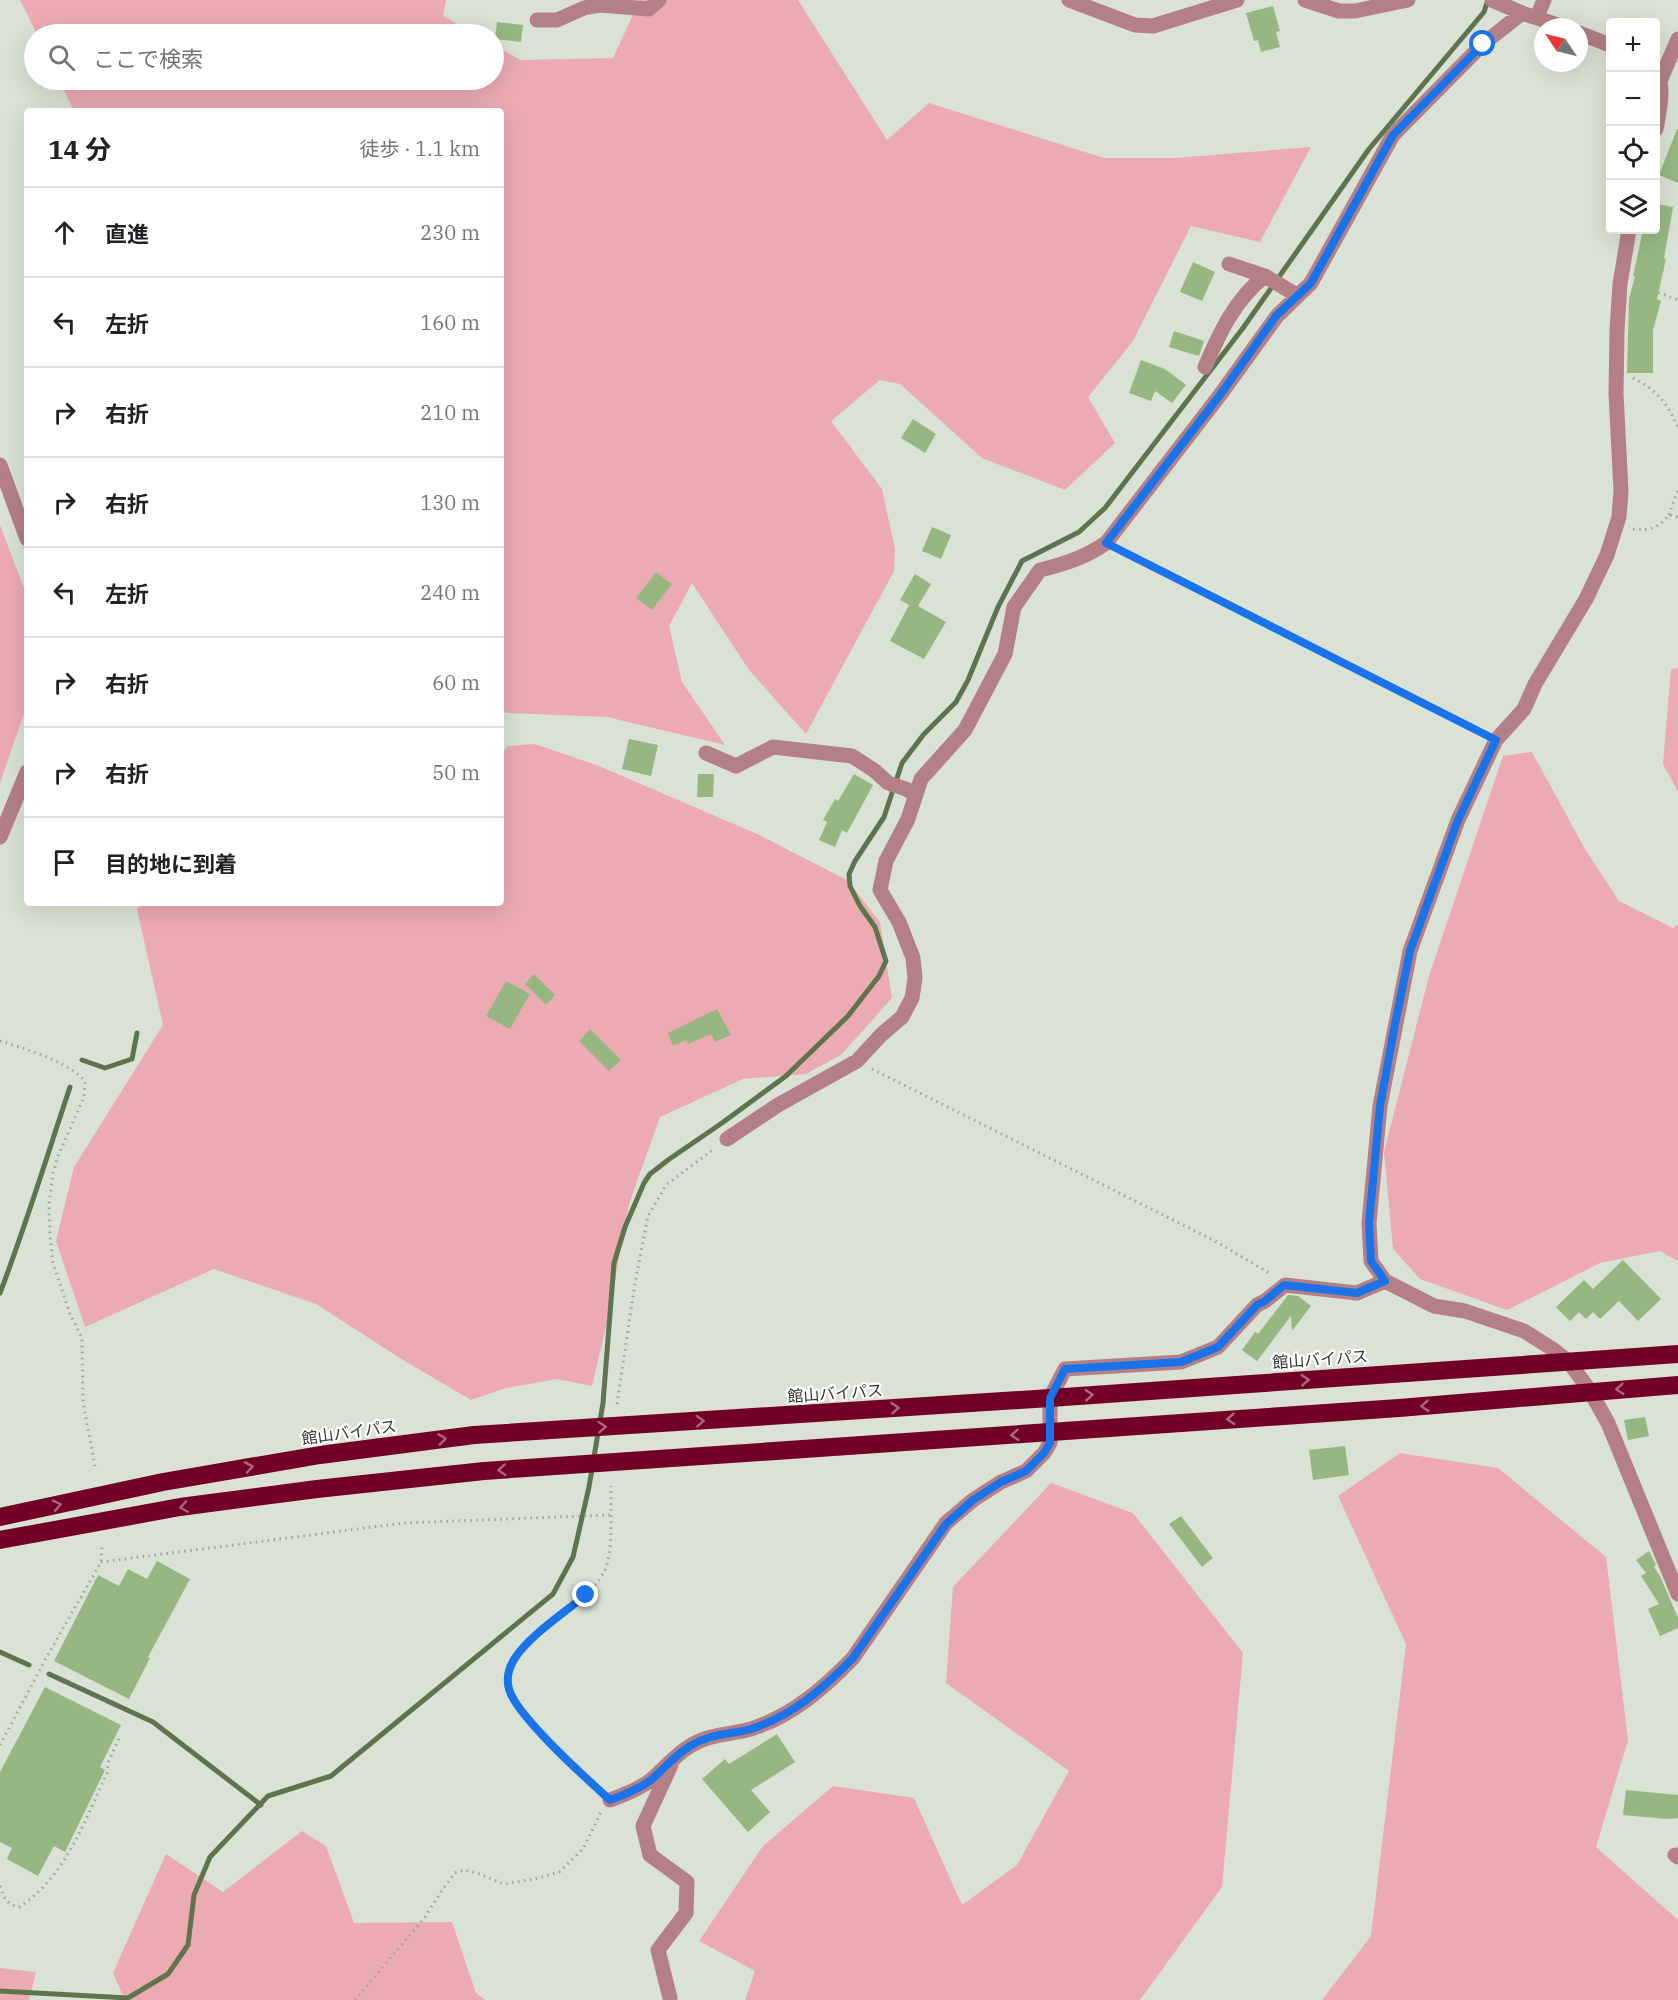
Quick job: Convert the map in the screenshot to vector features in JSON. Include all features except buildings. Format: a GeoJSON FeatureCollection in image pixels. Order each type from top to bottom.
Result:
{"type":"FeatureCollection","features":[{"type":"Feature","properties":{"kind":"highway","name":"館山バイパス"},"geometry":{"type":"LineString","coordinates":[[0,1517],[163,1482],[320,1455],[474,1435],[1678,1354]]}},
{"type":"Feature","properties":{"kind":"highway"},"geometry":{"type":"LineString","coordinates":[[0,1540],[180,1508],[305,1490],[484,1472],[1399,1408],[1678,1385]]}},
{"type":"Feature","properties":{"kind":"street"},"geometry":{"type":"LineString","coordinates":[[537,20],[557,20],[584,8],[600,5],[649,9],[659,0]]}},
{"type":"Feature","properties":{"kind":"street"},"geometry":{"type":"LineString","coordinates":[[1069,0],[1136,25],[1153,26],[1237,0]]}},
{"type":"Feature","properties":{"kind":"street"},"geometry":{"type":"LineString","coordinates":[[1305,0],[1340,11],[1355,11],[1408,0]]}},
{"type":"Feature","properties":{"kind":"street"},"geometry":{"type":"LineString","coordinates":[[1494,1],[1537,17],[1544,0]]}},
{"type":"Feature","properties":{"kind":"street"},"geometry":{"type":"LineString","coordinates":[[727,1139],[778,1105],[857,1061],[880,1035],[902,1017],[912,998],[915,978],[913,958],[899,922],[880,890],[886,861],[908,819],[911,792],[965,730],[1005,654],[1014,607],[1040,570],[1065,564],[1091,553],[1106,543],[1220,395],[1292,292],[1311,283],[1393,135],[1483,44],[1522,13]]}},
{"type":"Feature","properties":{"kind":"street"},"geometry":{"type":"LineString","coordinates":[[1588,36],[1606,43]]}},
{"type":"Feature","properties":{"kind":"street"},"geometry":{"type":"LineString","coordinates":[[1659,72],[1678,39]]}},
{"type":"Feature","properties":{"kind":"street"},"geometry":{"type":"LineString","coordinates":[[1660,86],[1662,98],[1660,108]]}},
{"type":"Feature","properties":{"kind":"street"},"geometry":{"type":"LineString","coordinates":[[1628,234],[1621,277],[1616,375],[1621,491],[1617,526],[1607,555],[1586,599],[1535,684],[1524,709],[1496,740],[1458,820],[1410,951],[1380,1106],[1369,1223],[1371,1261],[1385,1281],[1434,1306],[1465,1311],[1524,1331],[1569,1362],[1590,1391],[1608,1423],[1678,1594]]}},
{"type":"Feature","properties":{"kind":"street"},"geometry":{"type":"LineString","coordinates":[[1229,264],[1268,277],[1292,292]]}},
{"type":"Feature","properties":{"kind":"street"},"geometry":{"type":"LineString","coordinates":[[1205,367],[1218,337],[1235,308],[1268,277]]}},
{"type":"Feature","properties":{"kind":"street"},"geometry":{"type":"LineString","coordinates":[[0,465],[24,531]]}},
{"type":"Feature","properties":{"kind":"street"},"geometry":{"type":"LineString","coordinates":[[706,753],[736,766],[773,747],[852,756],[875,771],[888,783],[911,792]]}},
{"type":"Feature","properties":{"kind":"street"},"geometry":{"type":"LineString","coordinates":[[0,837],[24,779]]}},
{"type":"Feature","properties":{"kind":"street"},"geometry":{"type":"LineString","coordinates":[[610,1800],[651,1780],[690,1746],[718,1734],[750,1729],[783,1716],[835,1676],[853,1658],[946,1524],[973,1500],[1001,1482],[1026,1471],[1044,1453],[1050,1443],[1050,1398],[1065,1369],[1181,1362],[1218,1347],[1257,1305],[1284,1285],[1357,1293],[1385,1281]]}},
{"type":"Feature","properties":{"kind":"street"},"geometry":{"type":"LineString","coordinates":[[670,1998],[658,1950],[686,1913],[687,1882],[650,1855],[643,1826],[674,1759]]}},
{"type":"Feature","properties":{"kind":"path"},"geometry":{"type":"LineString","coordinates":[[1621,277],[1678,300]]}},
{"type":"Feature","properties":{"kind":"path"},"geometry":{"type":"LineString","coordinates":[[1616,375],[1630,377],[1652,388],[1673,415],[1678,428]]}},
{"type":"Feature","properties":{"kind":"path"},"geometry":{"type":"LineString","coordinates":[[1617,526],[1650,530],[1661,525],[1669,515],[1678,489]]}},
{"type":"Feature","properties":{"kind":"path"},"geometry":{"type":"LineString","coordinates":[[1669,515],[1678,517]]}},
{"type":"Feature","properties":{"kind":"path"},"geometry":{"type":"LineString","coordinates":[[1106,543],[1496,740]]}},
{"type":"Feature","properties":{"kind":"path"},"geometry":{"type":"LineString","coordinates":[[0,1041],[78,1072],[85,1081],[84,1097],[58,1156],[49,1203],[53,1263],[70,1314],[82,1338],[83,1402],[95,1466]]}},
{"type":"Feature","properties":{"kind":"path"},"geometry":{"type":"LineString","coordinates":[[857,1061],[1215,1240],[1267,1271],[1284,1285]]}},
{"type":"Feature","properties":{"kind":"path"},"geometry":{"type":"LineString","coordinates":[[617,1404],[635,1283],[648,1216],[666,1185],[727,1139]]}},
{"type":"Feature","properties":{"kind":"path"},"geometry":{"type":"LineString","coordinates":[[355,2000],[425,1917],[455,1873],[464,1870],[504,1884],[535,1880],[559,1872],[583,1848],[600,1814],[610,1800],[571,1764],[525,1714],[509,1690],[507,1675],[513,1660],[523,1647],[586,1595],[604,1571],[609,1547],[611,1486]]}},
{"type":"Feature","properties":{"kind":"path"},"geometry":{"type":"LineString","coordinates":[[101,1562],[404,1523],[610,1515]]}},
{"type":"Feature","properties":{"kind":"path"},"geometry":{"type":"LineString","coordinates":[[0,1745],[101,1562],[102,1545]]}},
{"type":"Feature","properties":{"kind":"path"},"geometry":{"type":"LineString","coordinates":[[0,1886],[5,1900],[19,1907],[53,1875],[79,1833],[107,1773],[108,1763],[119,1738]]}},
{"type":"Feature","properties":{"kind":"shaded area"},"geometry":{"type":"Polygon","coordinates":[[[20,0],[446,0],[443,16],[458,24],[32,24],[20,0]]]}},
{"type":"Feature","properties":{"kind":"shaded area"},"geometry":{"type":"Polygon","coordinates":[[[640,0],[798,0],[887,140],[929,103],[1104,158],[1175,158],[1311,147],[1260,242],[1191,226],[1133,341],[1088,397],[1115,443],[1065,490],[982,458],[900,384],[880,380],[831,421],[882,489],[895,549],[894,571],[806,734],[749,670],[692,583],[669,626],[682,682],[725,745],[607,717],[504,712],[504,108],[73,108],[64,90],[504,90],[504,51],[521,60],[613,58],[640,0]]]}},
{"type":"Feature","properties":{"kind":"shaded area"},"geometry":{"type":"Polygon","coordinates":[[[0,525],[24,588],[24,714],[0,783],[0,525]]]}},
{"type":"Feature","properties":{"kind":"shaded area"},"geometry":{"type":"Polygon","coordinates":[[[1678,668],[1678,792],[1663,764],[1671,669],[1678,668]]]}},
{"type":"Feature","properties":{"kind":"shaded area"},"geometry":{"type":"Polygon","coordinates":[[[535,744],[599,766],[757,834],[847,880],[880,922],[892,998],[841,1055],[806,1074],[743,1079],[660,1117],[629,1204],[606,1327],[592,1386],[557,1379],[506,1388],[471,1400],[316,1304],[214,1269],[85,1327],[56,1241],[74,1167],[163,1025],[137,909],[140,906],[504,906],[504,751],[508,746],[535,744]]]}},
{"type":"Feature","properties":{"kind":"shaded area"},"geometry":{"type":"Polygon","coordinates":[[[1532,752],[1585,849],[1619,901],[1673,928],[1678,924],[1678,1261],[1660,1251],[1600,1263],[1507,1310],[1420,1279],[1393,1249],[1384,1152],[1429,976],[1503,756],[1532,752]]]}},
{"type":"Feature","properties":{"kind":"shaded area"},"geometry":{"type":"Polygon","coordinates":[[[1400,1453],[1498,1468],[1606,1557],[1628,1740],[1596,1847],[1678,1920],[1678,2000],[1322,2000],[1371,1936],[1406,1644],[1338,1496],[1400,1453]]]}},
{"type":"Feature","properties":{"kind":"shaded area"},"geometry":{"type":"Polygon","coordinates":[[[1051,1483],[1133,1513],[1243,1653],[1222,1887],[1140,2000],[745,2000],[755,1971],[699,1941],[763,1846],[833,1786],[914,1798],[962,1905],[1017,1865],[1069,1771],[946,1683],[953,1587],[1051,1483]]]}},
{"type":"Feature","properties":{"kind":"shaded area"},"geometry":{"type":"Polygon","coordinates":[[[302,1831],[326,1846],[354,1923],[452,1922],[476,1993],[485,2000],[125,2000],[113,1973],[166,1854],[223,1892],[302,1831]]]}},
{"type":"Feature","properties":{"kind":"shaded area"},"geometry":{"type":"Polygon","coordinates":[[[0,1968],[36,1972],[29,2000],[0,2000],[0,1968]]]}},
{"type":"Feature","properties":{"kind":"waterway"},"geometry":{"type":"LineString","coordinates":[[0,1991],[128,1998],[168,1974],[188,1945],[194,1895],[210,1857],[268,1796],[331,1776],[553,1594],[573,1557],[589,1487],[603,1403],[614,1263],[625,1227],[644,1183],[650,1174],[668,1160],[786,1076],[848,1016],[879,976],[886,961],[875,927],[860,906],[850,886],[849,874],[884,817],[902,763],[924,734],[956,702],[968,680],[998,607],[1022,561],[1079,532],[1105,508],[1243,328],[1369,149],[1484,12],[1488,0]]}},
{"type":"Feature","properties":{"kind":"waterway"},"geometry":{"type":"LineString","coordinates":[[82,1060],[105,1068],[132,1059],[137,1033]]}},
{"type":"Feature","properties":{"kind":"waterway"},"geometry":{"type":"LineString","coordinates":[[0,1293],[70,1087]]}},
{"type":"Feature","properties":{"kind":"waterway"},"geometry":{"type":"LineString","coordinates":[[0,1652],[29,1665]]}},
{"type":"Feature","properties":{"kind":"waterway"},"geometry":{"type":"LineString","coordinates":[[49,1674],[153,1722],[261,1805]]}},
{"type":"Feature","properties":{"kind":"route"},"geometry":{"type":"LineString","coordinates":[[586,1595],[523,1647],[513,1660],[507,1675],[509,1690],[531,1722],[610,1800],[651,1780],[690,1746],[718,1734],[750,1729],[783,1716],[835,1676],[853,1658],[946,1524],[973,1500],[1001,1482],[1026,1471],[1044,1453],[1050,1443],[1050,1398],[1065,1369],[1181,1362],[1218,1347],[1257,1305],[1284,1285],[1357,1293],[1385,1281],[1371,1261],[1369,1223],[1380,1106],[1395,1024],[1410,951],[1458,820],[1496,740],[1106,543],[1220,395],[1276,316],[1311,283],[1393,135],[1483,44]]}}]}
